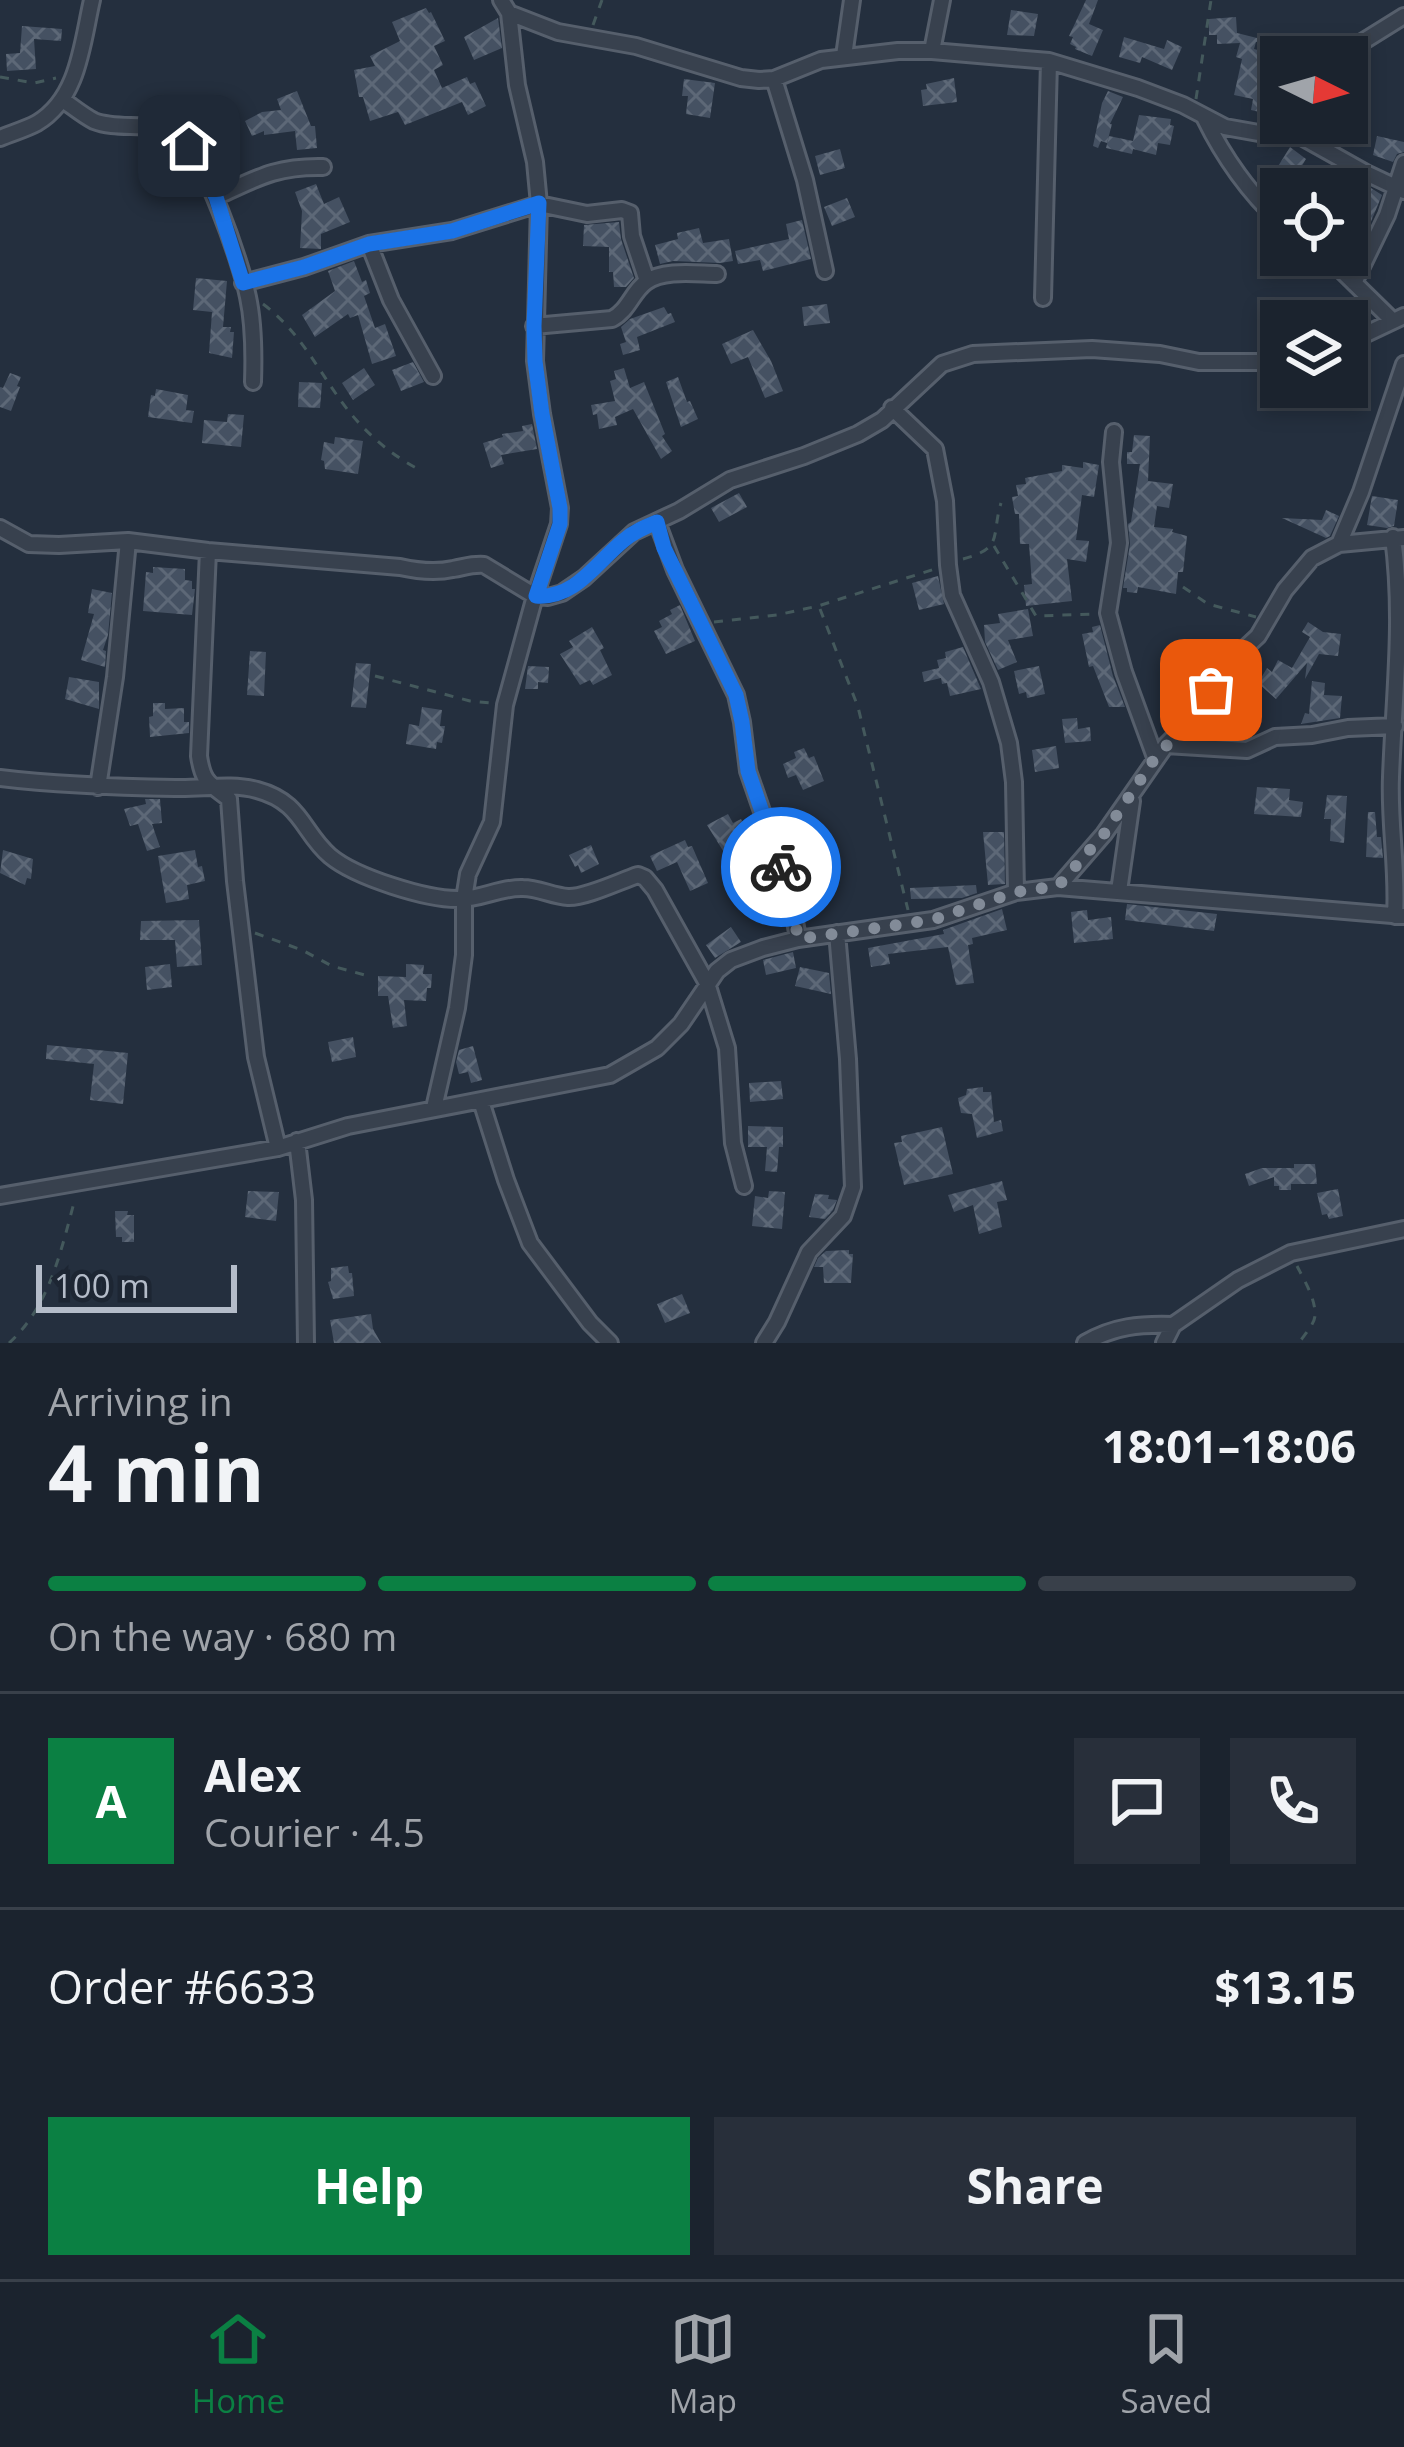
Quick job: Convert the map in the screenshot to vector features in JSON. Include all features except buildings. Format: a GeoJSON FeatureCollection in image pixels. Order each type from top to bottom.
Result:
{"type":"FeatureCollection","features":[{"type":"Feature","properties":{"kind":"street"},"geometry":{"type":"LineString","coordinates":[[0,138],[39,122],[63,100],[76,74],[92,0]]}},
{"type":"Feature","properties":{"kind":"street"},"geometry":{"type":"LineString","coordinates":[[844,56],[852,0]]}},
{"type":"Feature","properties":{"kind":"street"},"geometry":{"type":"LineString","coordinates":[[932,50],[942,0]]}},
{"type":"Feature","properties":{"kind":"street"},"geometry":{"type":"LineString","coordinates":[[505,6],[558,32],[636,46],[741,78],[774,80],[821,60],[844,56],[932,50],[1048,62],[1138,88],[1225,128],[1260,132]]}},
{"type":"Feature","properties":{"kind":"street"},"geometry":{"type":"LineString","coordinates":[[434,1108],[457,1007],[468,874],[492,822],[505,705],[560,524],[534,326],[539,203],[535,161],[505,6]]}},
{"type":"Feature","properties":{"kind":"street"},"geometry":{"type":"LineString","coordinates":[[1368,38],[1404,16]]}},
{"type":"Feature","properties":{"kind":"street"},"geometry":{"type":"LineString","coordinates":[[1043,298],[1048,62]]}},
{"type":"Feature","properties":{"kind":"street"},"geometry":{"type":"LineString","coordinates":[[774,80],[805,180],[825,272]]}},
{"type":"Feature","properties":{"kind":"street"},"geometry":{"type":"LineString","coordinates":[[63,100],[97,122],[160,129],[189,146],[216,197],[245,287],[254,338],[254,382]]}},
{"type":"Feature","properties":{"kind":"street"},"geometry":{"type":"LineString","coordinates":[[1202,116],[1226,157],[1260,197]]}},
{"type":"Feature","properties":{"kind":"street"},"geometry":{"type":"LineString","coordinates":[[1325,144],[1366,173],[1401,189]]}},
{"type":"Feature","properties":{"kind":"street"},"geometry":{"type":"LineString","coordinates":[[1354,283],[1401,189],[1404,163]]}},
{"type":"Feature","properties":{"kind":"street"},"geometry":{"type":"LineString","coordinates":[[216,197],[268,173],[293,166],[323,167]]}},
{"type":"Feature","properties":{"kind":"street"},"geometry":{"type":"LineString","coordinates":[[245,287],[369,244],[452,231],[539,203],[587,214],[631,213],[632,236],[647,281]]}},
{"type":"Feature","properties":{"kind":"street"},"geometry":{"type":"LineString","coordinates":[[369,244],[391,300],[433,376]]}},
{"type":"Feature","properties":{"kind":"street"},"geometry":{"type":"LineString","coordinates":[[534,326],[612,319],[647,281],[673,274],[717,274]]}},
{"type":"Feature","properties":{"kind":"street"},"geometry":{"type":"LineString","coordinates":[[1348,276],[1398,318],[1368,333]]}},
{"type":"Feature","properties":{"kind":"street"},"geometry":{"type":"LineString","coordinates":[[0,528],[29,544],[128,541],[423,572],[476,563],[536,596],[548,597],[584,578],[621,542],[730,480],[803,457],[882,420],[942,364],[973,354],[1092,349],[1160,353],[1199,362],[1260,362]]}},
{"type":"Feature","properties":{"kind":"street"},"geometry":{"type":"LineString","coordinates":[[1339,544],[1404,364]]}},
{"type":"Feature","properties":{"kind":"street"},"geometry":{"type":"LineString","coordinates":[[892,408],[935,449],[952,595],[991,682],[1009,743],[1016,892]]}},
{"type":"Feature","properties":{"kind":"street"},"geometry":{"type":"LineString","coordinates":[[1114,432],[1111,462],[1119,543],[1108,613],[1120,661],[1160,751]]}},
{"type":"Feature","properties":{"kind":"street"},"geometry":{"type":"LineString","coordinates":[[657,522],[664,548],[736,695],[748,771],[784,872],[798,939]]}},
{"type":"Feature","properties":{"kind":"street"},"geometry":{"type":"LineString","coordinates":[[0,1196],[278,1148],[348,1126],[610,1075],[656,1048],[731,960],[798,939],[950,915],[1016,892],[1058,886],[1400,916],[1391,778],[1404,630],[1399,538],[1339,544],[1308,561],[1258,636],[1228,664],[1198,712],[1160,751],[1104,834],[1058,886]]}},
{"type":"Feature","properties":{"kind":"street"},"geometry":{"type":"LineString","coordinates":[[98,787],[128,541]]}},
{"type":"Feature","properties":{"kind":"street"},"geometry":{"type":"LineString","coordinates":[[208,551],[199,756],[202,776],[229,799],[256,1057],[278,1148]]}},
{"type":"Feature","properties":{"kind":"street"},"geometry":{"type":"LineString","coordinates":[[1160,751],[1254,749],[1276,737],[1395,726]]}},
{"type":"Feature","properties":{"kind":"street"},"geometry":{"type":"LineString","coordinates":[[0,778],[98,787],[216,789],[238,785],[264,792],[298,813],[327,854],[341,864],[393,887],[464,899],[527,887],[572,898],[638,874],[655,890],[707,983],[727,1048],[733,1143],[743,1186]]}},
{"type":"Feature","properties":{"kind":"street"},"geometry":{"type":"LineString","coordinates":[[1119,892],[1133,794]]}},
{"type":"Feature","properties":{"kind":"street"},"geometry":{"type":"LineString","coordinates":[[764,1343],[809,1252],[836,1226],[852,1195],[848,1059],[837,933]]}},
{"type":"Feature","properties":{"kind":"street"},"geometry":{"type":"LineString","coordinates":[[482,1101],[530,1243],[610,1343]]}},
{"type":"Feature","properties":{"kind":"street"},"geometry":{"type":"LineString","coordinates":[[297,1141],[304,1200],[305,1343]]}},
{"type":"Feature","properties":{"kind":"street"},"geometry":{"type":"LineString","coordinates":[[1164,1343],[1173,1324],[1238,1280],[1291,1253],[1404,1229]]}},
{"type":"Feature","properties":{"kind":"street"},"geometry":{"type":"LineString","coordinates":[[1085,1343],[1104,1331],[1173,1324]]}},
{"type":"Feature","properties":{"kind":"path"},"geometry":{"type":"LineString","coordinates":[[589,38],[602,0]]}},
{"type":"Feature","properties":{"kind":"path"},"geometry":{"type":"LineString","coordinates":[[1202,116],[1197,88],[1211,0]]}},
{"type":"Feature","properties":{"kind":"path"},"geometry":{"type":"LineString","coordinates":[[0,77],[34,82],[76,74]]}},
{"type":"Feature","properties":{"kind":"path"},"geometry":{"type":"LineString","coordinates":[[245,287],[285,320],[360,423],[391,455],[420,470]]}},
{"type":"Feature","properties":{"kind":"path"},"geometry":{"type":"LineString","coordinates":[[701,624],[818,606],[985,552],[992,544],[1000,503]]}},
{"type":"Feature","properties":{"kind":"path"},"geometry":{"type":"LineString","coordinates":[[992,544],[1036,616],[1108,613]]}},
{"type":"Feature","properties":{"kind":"path"},"geometry":{"type":"LineString","coordinates":[[1183,587],[1208,604],[1269,618]]}},
{"type":"Feature","properties":{"kind":"path"},"geometry":{"type":"LineString","coordinates":[[818,606],[858,707],[912,924]]}},
{"type":"Feature","properties":{"kind":"path"},"geometry":{"type":"LineString","coordinates":[[375,676],[470,701],[505,705]]}},
{"type":"Feature","properties":{"kind":"path"},"geometry":{"type":"LineString","coordinates":[[242,928],[332,966],[371,976]]}},
{"type":"Feature","properties":{"kind":"path"},"geometry":{"type":"LineString","coordinates":[[9,1343],[34,1315],[57,1268],[84,1181]]}},
{"type":"Feature","properties":{"kind":"path"},"geometry":{"type":"LineString","coordinates":[[1291,1253],[1315,1312],[1299,1343]]}},
{"type":"Feature","properties":{"kind":"way so far"},"geometry":{"type":"LineString","coordinates":[[781,867],[798,939],[932,920],[1016,892],[1058,886],[1104,834],[1155,758],[1198,712],[1211,690]]}},
{"type":"Feature","properties":{"kind":"route"},"geometry":{"type":"LineString","coordinates":[[189,146],[216,197],[243,283],[369,244],[452,231],[539,203],[535,361],[560,524],[536,596],[562,593],[634,532],[657,522],[664,548],[736,695],[754,794],[781,867]]}}]}
